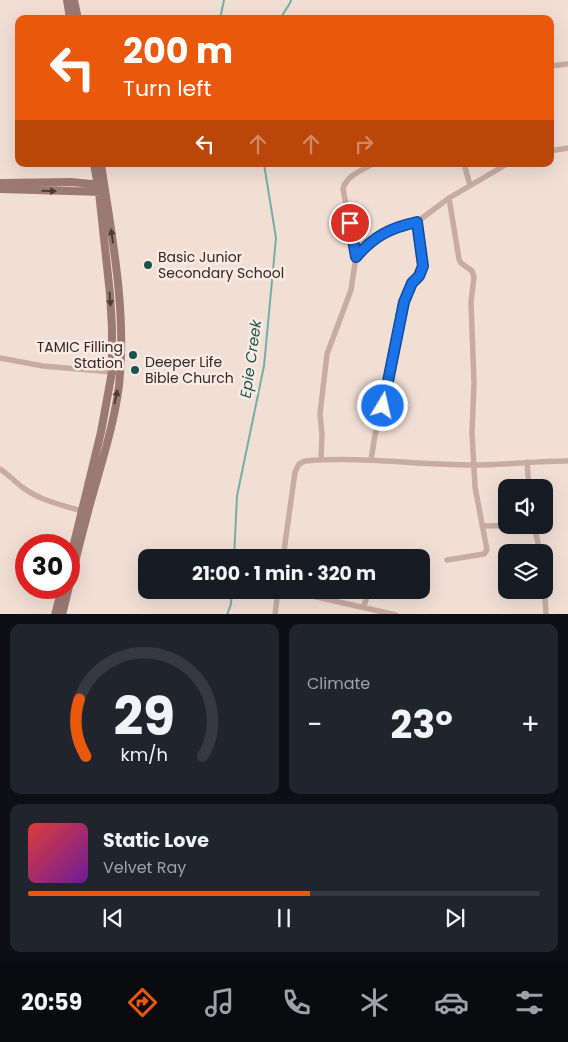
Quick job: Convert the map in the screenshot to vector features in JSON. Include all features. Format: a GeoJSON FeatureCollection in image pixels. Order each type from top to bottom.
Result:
{"type":"FeatureCollection","features":[{"type":"Feature","properties":{"kind":"main road"},"geometry":{"type":"LineString","coordinates":[[67,0],[69,15]]}},
{"type":"Feature","properties":{"kind":"main road"},"geometry":{"type":"LineString","coordinates":[[74,0],[77,15]]}},
{"type":"Feature","properties":{"kind":"main road"},"geometry":{"type":"LineString","coordinates":[[62,614],[107,442],[118,386],[120,338],[116,270],[102,188],[95,167]]}},
{"type":"Feature","properties":{"kind":"main road"},"geometry":{"type":"LineString","coordinates":[[76,534],[102,432],[112,372],[112,328],[101,167]]}},
{"type":"Feature","properties":{"kind":"main road"},"geometry":{"type":"LineString","coordinates":[[0,183],[71,182],[102,188]]}},
{"type":"Feature","properties":{"kind":"main road"},"geometry":{"type":"LineString","coordinates":[[0,189],[102,188]]}},
{"type":"Feature","properties":{"kind":"main road"},"geometry":{"type":"LineString","coordinates":[[55,614],[59,599]]}},
{"type":"Feature","properties":{"kind":"street"},"geometry":{"type":"LineString","coordinates":[[554,66],[568,64]]}},
{"type":"Feature","properties":{"kind":"street"},"geometry":{"type":"LineString","coordinates":[[554,150],[568,148]]}},
{"type":"Feature","properties":{"kind":"street"},"geometry":{"type":"LineString","coordinates":[[321,459],[322,434],[320,414],[327,354],[351,290],[356,257],[343,189],[345,183],[367,167]]}},
{"type":"Feature","properties":{"kind":"street"},"geometry":{"type":"LineString","coordinates":[[465,167],[470,185]]}},
{"type":"Feature","properties":{"kind":"street"},"geometry":{"type":"LineString","coordinates":[[356,257],[373,239],[395,227],[417,222],[449,198],[502,167]]}},
{"type":"Feature","properties":{"kind":"street"},"geometry":{"type":"LineString","coordinates":[[447,560],[484,554],[487,550],[475,487],[472,433],[474,384],[471,325],[474,278],[472,272],[461,264],[459,259],[449,198]]}},
{"type":"Feature","properties":{"kind":"street"},"geometry":{"type":"LineString","coordinates":[[371,460],[404,302],[412,283],[419,276],[423,266],[417,222]]}},
{"type":"Feature","properties":{"kind":"street"},"geometry":{"type":"LineString","coordinates":[[0,358],[42,366],[112,372]]}},
{"type":"Feature","properties":{"kind":"street"},"geometry":{"type":"LineString","coordinates":[[284,549],[296,472],[299,464],[306,461],[321,459],[371,460],[474,465],[568,461]]}},
{"type":"Feature","properties":{"kind":"street"},"geometry":{"type":"LineString","coordinates":[[528,462],[529,479]]}},
{"type":"Feature","properties":{"kind":"street"},"geometry":{"type":"LineString","coordinates":[[0,469],[8,473],[22,487],[42,499],[82,511]]}},
{"type":"Feature","properties":{"kind":"street"},"geometry":{"type":"LineString","coordinates":[[482,526],[498,526]]}},
{"type":"Feature","properties":{"kind":"street"},"geometry":{"type":"LineString","coordinates":[[275,614],[277,599]]}},
{"type":"Feature","properties":{"kind":"street"},"geometry":{"type":"LineString","coordinates":[[330,599],[396,614]]}},
{"type":"Feature","properties":{"kind":"street"},"geometry":{"type":"LineString","coordinates":[[364,606],[366,599]]}},
{"type":"Feature","properties":{"kind":"street"},"geometry":{"type":"LineString","coordinates":[[545,599],[546,614]]}},
{"type":"Feature","properties":{"kind":"waterway"},"geometry":{"type":"LineString","coordinates":[[221,15],[224,0]]}},
{"type":"Feature","properties":{"kind":"waterway","name":"Epie Creek"},"geometry":{"type":"LineString","coordinates":[[282,15],[291,0]]}},
{"type":"Feature","properties":{"kind":"waterway","name":"Epie Creek"},"geometry":{"type":"LineString","coordinates":[[234,549],[237,496],[264,366],[276,238],[264,167]]}},
{"type":"Feature","properties":{"kind":"waterway","name":"Epie Creek"},"geometry":{"type":"LineString","coordinates":[[227,614],[231,599]]}},
{"type":"Feature","properties":{"kind":"place","name":"Basic Junior Secondary School"},"geometry":{"type":"Point","coordinates":[148,265]}},
{"type":"Feature","properties":{"kind":"place","name":"TAMIC Filling Station"},"geometry":{"type":"Point","coordinates":[133,355]}},
{"type":"Feature","properties":{"kind":"place","name":"Deeper Life Bible Church"},"geometry":{"type":"Point","coordinates":[135,370]}},
{"type":"Feature","properties":{"kind":"route"},"geometry":{"type":"LineString","coordinates":[[350,223],[356,257],[373,239],[395,227],[417,222],[419,249],[423,266],[419,276],[412,283],[404,302],[383,406]]}}]}
